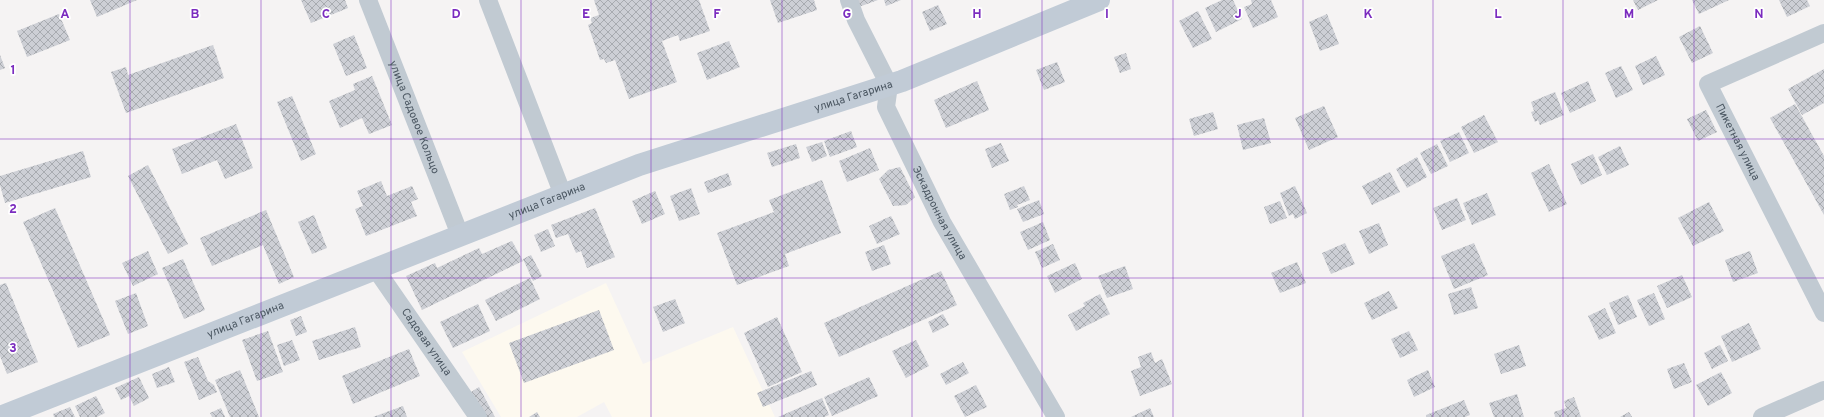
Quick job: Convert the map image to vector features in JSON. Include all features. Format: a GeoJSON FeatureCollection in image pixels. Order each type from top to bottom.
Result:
{"type":"FeatureCollection","features":[{"type":"Feature","properties":{"kind":"street","name":"улица Садовое Кольцо"},"geometry":{"type":"LineString","coordinates":[[368,0],[460,235]]}},
{"type":"Feature","properties":{"kind":"street"},"geometry":{"type":"LineString","coordinates":[[488,0],[563,195]]}},
{"type":"Feature","properties":{"kind":"street"},"geometry":{"type":"LineString","coordinates":[[849,0],[856,20],[889,85]]}},
{"type":"Feature","properties":{"kind":"street","name":"улица Гагарина"},"geometry":{"type":"LineString","coordinates":[[0,417],[639,165],[889,85],[1099,0]]}},
{"type":"Feature","properties":{"kind":"street","name":"Пикетная улица"},"geometry":{"type":"LineString","coordinates":[[1824,33],[1708,84],[1824,313]]}},
{"type":"Feature","properties":{"kind":"street","name":"Эскадронная улица"},"geometry":{"type":"LineString","coordinates":[[889,85],[886,107],[942,222],[1056,417]]}},
{"type":"Feature","properties":{"kind":"street","name":"Садовая улица"},"geometry":{"type":"LineString","coordinates":[[375,268],[478,417]]}},
{"type":"Feature","properties":{"kind":"street"},"geometry":{"type":"LineString","coordinates":[[1762,417],[1824,390]]}},
{"type":"Feature","properties":{"kind":"shaded area"},"geometry":{"type":"Polygon","coordinates":[[[606,283],[643,364],[733,327],[775,417],[612,417],[604,402],[577,417],[501,417],[462,352],[606,283]]]}},
{"type":"Feature","properties":{"kind":"building"},"geometry":{"type":"Polygon","coordinates":[[[90,0],[137,0],[97,17],[90,0]]]}},
{"type":"Feature","properties":{"kind":"building"},"geometry":{"type":"Polygon","coordinates":[[[301,0],[345,0],[348,8],[311,23],[301,0]]]}},
{"type":"Feature","properties":{"kind":"building"},"geometry":{"type":"Polygon","coordinates":[[[594,0],[699,0],[710,31],[680,41],[678,35],[662,41],[677,82],[629,99],[615,60],[606,63],[604,59],[600,60],[588,25],[592,23],[590,18],[599,15],[594,0]]]}},
{"type":"Feature","properties":{"kind":"building"},"geometry":{"type":"Polygon","coordinates":[[[770,0],[814,0],[817,10],[778,23],[770,0]]]}},
{"type":"Feature","properties":{"kind":"building"},"geometry":{"type":"Polygon","coordinates":[[[853,0],[878,0],[856,8],[853,0]]]}},
{"type":"Feature","properties":{"kind":"building"},"geometry":{"type":"Polygon","coordinates":[[[884,0],[901,0],[886,6],[884,0]]]}},
{"type":"Feature","properties":{"kind":"building"},"geometry":{"type":"Polygon","coordinates":[[[1222,0],[1233,0],[1242,19],[1216,32],[1205,8],[1222,0]]]}},
{"type":"Feature","properties":{"kind":"building"},"geometry":{"type":"Polygon","coordinates":[[[1251,0],[1271,0],[1278,17],[1253,28],[1244,7],[1252,4],[1251,0]]]}},
{"type":"Feature","properties":{"kind":"building"},"geometry":{"type":"Polygon","coordinates":[[[1633,0],[1658,0],[1638,10],[1633,0]]]}},
{"type":"Feature","properties":{"kind":"building"},"geometry":{"type":"Polygon","coordinates":[[[1692,0],[1729,0],[1699,14],[1692,0]]]}},
{"type":"Feature","properties":{"kind":"building"},"geometry":{"type":"Polygon","coordinates":[[[1779,0],[1807,0],[1810,6],[1787,17],[1779,0]]]}},
{"type":"Feature","properties":{"kind":"building"},"geometry":{"type":"Polygon","coordinates":[[[938,5],[947,24],[930,31],[922,12],[938,5]]]}},
{"type":"Feature","properties":{"kind":"building"},"geometry":{"type":"Polygon","coordinates":[[[1198,11],[1212,39],[1193,48],[1179,21],[1198,11]]]}},
{"type":"Feature","properties":{"kind":"building"},"geometry":{"type":"Polygon","coordinates":[[[59,14],[70,40],[27,57],[17,31],[59,14]]]}},
{"type":"Feature","properties":{"kind":"building"},"geometry":{"type":"Polygon","coordinates":[[[1327,14],[1339,44],[1320,51],[1309,22],[1327,14]]]}},
{"type":"Feature","properties":{"kind":"building"},"geometry":{"type":"Polygon","coordinates":[[[1700,26],[1713,53],[1692,63],[1679,37],[1700,26]]]}},
{"type":"Feature","properties":{"kind":"building"},"geometry":{"type":"Polygon","coordinates":[[[354,35],[367,68],[346,76],[333,44],[354,35]]]}},
{"type":"Feature","properties":{"kind":"building"},"geometry":{"type":"Polygon","coordinates":[[[729,41],[740,67],[707,80],[697,53],[729,41]]]}},
{"type":"Feature","properties":{"kind":"building"},"geometry":{"type":"Polygon","coordinates":[[[213,45],[224,78],[126,113],[111,72],[126,67],[128,75],[213,45]]]}},
{"type":"Feature","properties":{"kind":"building"},"geometry":{"type":"Polygon","coordinates":[[[1126,53],[1131,69],[1120,73],[1114,57],[1126,53]]]}},
{"type":"Feature","properties":{"kind":"building"},"geometry":{"type":"Polygon","coordinates":[[[0,55],[5,68],[0,70],[0,55]]]}},
{"type":"Feature","properties":{"kind":"building"},"geometry":{"type":"Polygon","coordinates":[[[1656,56],[1665,75],[1643,85],[1635,66],[1656,56]]]}},
{"type":"Feature","properties":{"kind":"building"},"geometry":{"type":"Polygon","coordinates":[[[1057,62],[1065,82],[1044,90],[1036,70],[1057,62]]]}},
{"type":"Feature","properties":{"kind":"building"},"geometry":{"type":"Polygon","coordinates":[[[1621,66],[1633,90],[1616,98],[1605,73],[1621,66]]]}},
{"type":"Feature","properties":{"kind":"building"},"geometry":{"type":"Polygon","coordinates":[[[1824,69],[1824,103],[1802,115],[1788,89],[1824,69]]]}},
{"type":"Feature","properties":{"kind":"building"},"geometry":{"type":"Polygon","coordinates":[[[372,76],[392,125],[369,134],[362,118],[340,128],[329,101],[355,90],[353,84],[372,76]]]}},
{"type":"Feature","properties":{"kind":"building"},"geometry":{"type":"Polygon","coordinates":[[[977,81],[989,110],[946,128],[934,100],[977,81]]]}},
{"type":"Feature","properties":{"kind":"building"},"geometry":{"type":"Polygon","coordinates":[[[1588,81],[1596,101],[1570,113],[1561,93],[1588,81]]]}},
{"type":"Feature","properties":{"kind":"building"},"geometry":{"type":"Polygon","coordinates":[[[1555,92],[1564,115],[1540,125],[1538,120],[1535,122],[1531,112],[1534,111],[1531,102],[1555,92]]]}},
{"type":"Feature","properties":{"kind":"building"},"geometry":{"type":"Polygon","coordinates":[[[292,96],[316,154],[301,161],[277,102],[292,96]]]}},
{"type":"Feature","properties":{"kind":"building"},"geometry":{"type":"Polygon","coordinates":[[[1795,104],[1824,156],[1824,215],[1770,118],[1795,104]]]}},
{"type":"Feature","properties":{"kind":"building"},"geometry":{"type":"Polygon","coordinates":[[[1324,106],[1338,137],[1309,150],[1295,118],[1324,106]]]}},
{"type":"Feature","properties":{"kind":"building"},"geometry":{"type":"Polygon","coordinates":[[[1706,110],[1717,132],[1698,141],[1687,119],[1706,110]]]}},
{"type":"Feature","properties":{"kind":"building"},"geometry":{"type":"Polygon","coordinates":[[[1213,112],[1218,129],[1194,136],[1189,119],[1213,112]]]}},
{"type":"Feature","properties":{"kind":"building"},"geometry":{"type":"Polygon","coordinates":[[[1484,115],[1498,142],[1474,153],[1461,127],[1484,115]]]}},
{"type":"Feature","properties":{"kind":"building"},"geometry":{"type":"Polygon","coordinates":[[[1264,118],[1271,143],[1243,150],[1237,125],[1264,118]]]}},
{"type":"Feature","properties":{"kind":"building"},"geometry":{"type":"Polygon","coordinates":[[[236,124],[253,168],[225,179],[217,160],[182,174],[172,149],[236,124]]]}},
{"type":"Feature","properties":{"kind":"building"},"geometry":{"type":"Polygon","coordinates":[[[851,131],[857,147],[830,157],[824,141],[851,131]]]}},
{"type":"Feature","properties":{"kind":"building"},"geometry":{"type":"Polygon","coordinates":[[[1459,132],[1469,153],[1450,162],[1440,141],[1459,132]]]}},
{"type":"Feature","properties":{"kind":"building"},"geometry":{"type":"Polygon","coordinates":[[[822,142],[827,156],[812,162],[806,147],[822,142]]]}},
{"type":"Feature","properties":{"kind":"building"},"geometry":{"type":"Polygon","coordinates":[[[1001,143],[1009,161],[992,168],[985,149],[1001,143]]]}},
{"type":"Feature","properties":{"kind":"building"},"geometry":{"type":"Polygon","coordinates":[[[796,144],[800,158],[772,167],[767,153],[796,144]]]}},
{"type":"Feature","properties":{"kind":"building"},"geometry":{"type":"Polygon","coordinates":[[[1437,144],[1448,166],[1431,174],[1420,153],[1437,144]]]}},
{"type":"Feature","properties":{"kind":"building"},"geometry":{"type":"Polygon","coordinates":[[[1620,146],[1629,165],[1607,175],[1598,157],[1620,146]]]}},
{"type":"Feature","properties":{"kind":"building"},"geometry":{"type":"Polygon","coordinates":[[[870,148],[879,170],[847,182],[839,161],[870,148]]]}},
{"type":"Feature","properties":{"kind":"building"},"geometry":{"type":"Polygon","coordinates":[[[83,151],[91,177],[5,203],[0,185],[0,176],[83,151]]]}},
{"type":"Feature","properties":{"kind":"building"},"geometry":{"type":"Polygon","coordinates":[[[1593,154],[1602,175],[1581,185],[1571,164],[1593,154]]]}},
{"type":"Feature","properties":{"kind":"building"},"geometry":{"type":"Polygon","coordinates":[[[1417,157],[1427,177],[1407,188],[1396,169],[1417,157]]]}},
{"type":"Feature","properties":{"kind":"building"},"geometry":{"type":"Polygon","coordinates":[[[1549,164],[1567,204],[1549,212],[1531,173],[1549,164]]]}},
{"type":"Feature","properties":{"kind":"building"},"geometry":{"type":"Polygon","coordinates":[[[148,165],[188,244],[168,254],[128,176],[148,165]]]}},
{"type":"Feature","properties":{"kind":"building"},"geometry":{"type":"Polygon","coordinates":[[[900,167],[915,197],[906,205],[893,206],[879,179],[888,170],[900,167]]]}},
{"type":"Feature","properties":{"kind":"building"},"geometry":{"type":"Polygon","coordinates":[[[1390,172],[1400,192],[1372,205],[1362,186],[1390,172]]]}},
{"type":"Feature","properties":{"kind":"building"},"geometry":{"type":"Polygon","coordinates":[[[728,173],[732,185],[708,193],[704,182],[728,173]]]}},
{"type":"Feature","properties":{"kind":"building"},"geometry":{"type":"Polygon","coordinates":[[[822,180],[841,233],[785,254],[789,266],[737,285],[717,233],[774,212],[769,200],[822,180]]]}},
{"type":"Feature","properties":{"kind":"building"},"geometry":{"type":"Polygon","coordinates":[[[381,181],[387,196],[412,186],[418,199],[411,202],[417,216],[366,236],[355,209],[363,206],[357,191],[381,181]]]}},
{"type":"Feature","properties":{"kind":"building"},"geometry":{"type":"Polygon","coordinates":[[[1024,186],[1030,200],[1017,205],[1018,207],[1010,210],[1004,194],[1024,186]]]}},
{"type":"Feature","properties":{"kind":"building"},"geometry":{"type":"Polygon","coordinates":[[[1295,186],[1307,213],[1295,219],[1293,214],[1289,216],[1280,193],[1295,186]]]}},
{"type":"Feature","properties":{"kind":"building"},"geometry":{"type":"Polygon","coordinates":[[[691,188],[700,214],[679,221],[670,196],[691,188]]]}},
{"type":"Feature","properties":{"kind":"building"},"geometry":{"type":"Polygon","coordinates":[[[655,191],[665,214],[642,224],[632,201],[655,191]]]}},
{"type":"Feature","properties":{"kind":"building"},"geometry":{"type":"Polygon","coordinates":[[[1487,193],[1496,215],[1472,225],[1463,203],[1487,193]]]}},
{"type":"Feature","properties":{"kind":"building"},"geometry":{"type":"Polygon","coordinates":[[[1457,198],[1466,220],[1442,230],[1433,208],[1457,198]]]}},
{"type":"Feature","properties":{"kind":"building"},"geometry":{"type":"Polygon","coordinates":[[[1039,200],[1044,214],[1023,222],[1017,209],[1039,200]]]}},
{"type":"Feature","properties":{"kind":"building"},"geometry":{"type":"Polygon","coordinates":[[[1280,201],[1287,218],[1270,224],[1264,207],[1280,201]]]}},
{"type":"Feature","properties":{"kind":"building"},"geometry":{"type":"Polygon","coordinates":[[[1709,202],[1724,231],[1693,246],[1678,218],[1709,202]]]}},
{"type":"Feature","properties":{"kind":"building"},"geometry":{"type":"Polygon","coordinates":[[[55,208],[110,335],[78,348],[23,222],[55,208]]]}},
{"type":"Feature","properties":{"kind":"building"},"geometry":{"type":"Polygon","coordinates":[[[595,208],[615,257],[587,268],[581,251],[576,253],[568,234],[556,238],[551,225],[595,208]]]}},
{"type":"Feature","properties":{"kind":"building"},"geometry":{"type":"Polygon","coordinates":[[[266,210],[294,277],[279,284],[263,245],[212,266],[200,238],[266,210]]]}},
{"type":"Feature","properties":{"kind":"building"},"geometry":{"type":"Polygon","coordinates":[[[314,215],[327,248],[312,254],[298,222],[314,215]]]}},
{"type":"Feature","properties":{"kind":"building"},"geometry":{"type":"Polygon","coordinates":[[[891,216],[900,234],[877,244],[869,226],[891,216]]]}},
{"type":"Feature","properties":{"kind":"building"},"geometry":{"type":"Polygon","coordinates":[[[1043,222],[1050,240],[1028,250],[1020,232],[1043,222]]]}},
{"type":"Feature","properties":{"kind":"building"},"geometry":{"type":"Polygon","coordinates":[[[1379,223],[1388,245],[1369,254],[1359,231],[1379,223]]]}},
{"type":"Feature","properties":{"kind":"building"},"geometry":{"type":"Polygon","coordinates":[[[548,229],[555,246],[541,252],[534,235],[548,229]]]}},
{"type":"Feature","properties":{"kind":"building"},"geometry":{"type":"Polygon","coordinates":[[[512,241],[523,261],[422,310],[406,276],[435,263],[437,268],[479,248],[482,254],[512,241]]]}},
{"type":"Feature","properties":{"kind":"building"},"geometry":{"type":"Polygon","coordinates":[[[1345,243],[1355,264],[1331,274],[1322,253],[1345,243]]]}},
{"type":"Feature","properties":{"kind":"building"},"geometry":{"type":"Polygon","coordinates":[[[1474,243],[1488,275],[1454,289],[1441,256],[1474,243]]]}},
{"type":"Feature","properties":{"kind":"building"},"geometry":{"type":"Polygon","coordinates":[[[1053,244],[1060,260],[1042,268],[1035,252],[1053,244]]]}},
{"type":"Feature","properties":{"kind":"building"},"geometry":{"type":"Polygon","coordinates":[[[884,245],[891,264],[872,271],[865,252],[884,245]]]}},
{"type":"Feature","properties":{"kind":"building"},"geometry":{"type":"Polygon","coordinates":[[[148,251],[158,274],[133,286],[122,263],[148,251]]]}},
{"type":"Feature","properties":{"kind":"building"},"geometry":{"type":"Polygon","coordinates":[[[1750,251],[1758,273],[1733,282],[1725,260],[1750,251]]]}},
{"type":"Feature","properties":{"kind":"building"},"geometry":{"type":"Polygon","coordinates":[[[531,255],[542,276],[533,281],[523,259],[531,255]]]}},
{"type":"Feature","properties":{"kind":"building"},"geometry":{"type":"Polygon","coordinates":[[[183,259],[205,310],[184,319],[162,268],[183,259]]]}},
{"type":"Feature","properties":{"kind":"building"},"geometry":{"type":"Polygon","coordinates":[[[1297,262],[1306,283],[1280,293],[1271,273],[1297,262]]]}},
{"type":"Feature","properties":{"kind":"building"},"geometry":{"type":"Polygon","coordinates":[[[1075,263],[1082,279],[1055,293],[1047,276],[1075,263]]]}},
{"type":"Feature","properties":{"kind":"building"},"geometry":{"type":"Polygon","coordinates":[[[1125,266],[1133,289],[1107,298],[1098,276],[1125,266]]]}},
{"type":"Feature","properties":{"kind":"building"},"geometry":{"type":"Polygon","coordinates":[[[941,271],[957,305],[839,357],[824,323],[941,271]]]}},
{"type":"Feature","properties":{"kind":"building"},"geometry":{"type":"Polygon","coordinates":[[[1682,275],[1692,297],[1667,308],[1657,286],[1682,275]]]}},
{"type":"Feature","properties":{"kind":"building"},"geometry":{"type":"Polygon","coordinates":[[[530,278],[540,299],[496,321],[485,300],[530,278]]]}},
{"type":"Feature","properties":{"kind":"building"},"geometry":{"type":"Polygon","coordinates":[[[6,283],[38,362],[7,374],[0,356],[0,285],[6,283]]]}},
{"type":"Feature","properties":{"kind":"building"},"geometry":{"type":"Polygon","coordinates":[[[1471,287],[1478,308],[1454,315],[1448,294],[1471,287]]]}},
{"type":"Feature","properties":{"kind":"building"},"geometry":{"type":"Polygon","coordinates":[[[1389,291],[1398,308],[1372,320],[1364,303],[1389,291]]]}},
{"type":"Feature","properties":{"kind":"building"},"geometry":{"type":"Polygon","coordinates":[[[136,293],[148,326],[128,334],[115,301],[136,293]]]}},
{"type":"Feature","properties":{"kind":"building"},"geometry":{"type":"Polygon","coordinates":[[[1654,293],[1665,319],[1649,326],[1637,300],[1654,293]]]}},
{"type":"Feature","properties":{"kind":"building"},"geometry":{"type":"Polygon","coordinates":[[[1100,294],[1110,314],[1076,331],[1068,315],[1085,306],[1083,303],[1100,294]]]}},
{"type":"Feature","properties":{"kind":"building"},"geometry":{"type":"Polygon","coordinates":[[[1628,295],[1637,317],[1618,325],[1609,303],[1628,295]]]}},
{"type":"Feature","properties":{"kind":"building"},"geometry":{"type":"Polygon","coordinates":[[[675,299],[685,323],[663,332],[653,307],[675,299]]]}},
{"type":"Feature","properties":{"kind":"building"},"geometry":{"type":"Polygon","coordinates":[[[478,304],[490,331],[453,348],[440,322],[478,304]]]}},
{"type":"Feature","properties":{"kind":"building"},"geometry":{"type":"Polygon","coordinates":[[[1605,308],[1616,333],[1599,340],[1588,316],[1605,308]]]}},
{"type":"Feature","properties":{"kind":"building"},"geometry":{"type":"Polygon","coordinates":[[[599,310],[614,350],[524,383],[509,343],[599,310]]]}},
{"type":"Feature","properties":{"kind":"building"},"geometry":{"type":"Polygon","coordinates":[[[943,314],[949,325],[933,333],[928,322],[943,314]]]}},
{"type":"Feature","properties":{"kind":"building"},"geometry":{"type":"Polygon","coordinates":[[[301,316],[307,332],[296,336],[290,320],[301,316]]]}},
{"type":"Feature","properties":{"kind":"building"},"geometry":{"type":"Polygon","coordinates":[[[777,317],[802,372],[768,387],[744,333],[777,317]]]}},
{"type":"Feature","properties":{"kind":"building"},"geometry":{"type":"Polygon","coordinates":[[[1749,323],[1761,349],[1732,362],[1721,336],[1749,323]]]}},
{"type":"Feature","properties":{"kind":"building"},"geometry":{"type":"Polygon","coordinates":[[[355,327],[361,347],[319,360],[312,341],[355,327]]]}},
{"type":"Feature","properties":{"kind":"building"},"geometry":{"type":"Polygon","coordinates":[[[268,331],[283,372],[257,381],[242,340],[268,331]]]}},
{"type":"Feature","properties":{"kind":"building"},"geometry":{"type":"Polygon","coordinates":[[[1409,331],[1418,350],[1400,358],[1391,339],[1409,331]]]}},
{"type":"Feature","properties":{"kind":"building"},"geometry":{"type":"Polygon","coordinates":[[[292,340],[300,360],[284,366],[277,345],[292,340]]]}},
{"type":"Feature","properties":{"kind":"building"},"geometry":{"type":"Polygon","coordinates":[[[916,340],[929,366],[906,378],[892,351],[916,340]]]}},
{"type":"Feature","properties":{"kind":"building"},"geometry":{"type":"Polygon","coordinates":[[[1519,345],[1526,366],[1501,374],[1494,354],[1519,345]]]}},
{"type":"Feature","properties":{"kind":"building"},"geometry":{"type":"Polygon","coordinates":[[[1720,345],[1728,361],[1712,369],[1704,353],[1720,345]]]}},
{"type":"Feature","properties":{"kind":"building"},"geometry":{"type":"Polygon","coordinates":[[[409,349],[420,376],[353,404],[342,376],[409,349]]]}},
{"type":"Feature","properties":{"kind":"building"},"geometry":{"type":"Polygon","coordinates":[[[1151,352],[1155,363],[1162,359],[1172,384],[1140,396],[1131,371],[1141,367],[1138,357],[1151,352]]]}},
{"type":"Feature","properties":{"kind":"building"},"geometry":{"type":"Polygon","coordinates":[[[198,357],[208,381],[214,385],[217,392],[199,400],[184,362],[198,357]]]}},
{"type":"Feature","properties":{"kind":"building"},"geometry":{"type":"Polygon","coordinates":[[[963,362],[969,373],[946,385],[940,374],[963,362]]]}},
{"type":"Feature","properties":{"kind":"building"},"geometry":{"type":"Polygon","coordinates":[[[1684,363],[1692,382],[1674,389],[1667,369],[1684,363]]]}},
{"type":"Feature","properties":{"kind":"building"},"geometry":{"type":"Polygon","coordinates":[[[169,367],[175,382],[157,388],[152,374],[169,367]]]}},
{"type":"Feature","properties":{"kind":"building"},"geometry":{"type":"Polygon","coordinates":[[[240,370],[259,417],[230,417],[215,380],[240,370]]]}},
{"type":"Feature","properties":{"kind":"building"},"geometry":{"type":"Polygon","coordinates":[[[1428,370],[1435,387],[1414,397],[1407,380],[1428,370]]]}},
{"type":"Feature","properties":{"kind":"building"},"geometry":{"type":"Polygon","coordinates":[[[811,371],[817,385],[763,407],[757,393],[811,371]]]}},
{"type":"Feature","properties":{"kind":"building"},"geometry":{"type":"Polygon","coordinates":[[[1721,372],[1732,393],[1708,406],[1696,385],[1721,372]]]}},
{"type":"Feature","properties":{"kind":"building"},"geometry":{"type":"Polygon","coordinates":[[[139,377],[149,398],[134,406],[129,396],[121,400],[115,388],[139,377]]]}},
{"type":"Feature","properties":{"kind":"building"},"geometry":{"type":"Polygon","coordinates":[[[869,377],[878,396],[832,416],[824,397],[869,377]]]}},
{"type":"Feature","properties":{"kind":"building"},"geometry":{"type":"Polygon","coordinates":[[[976,385],[987,407],[965,417],[954,396],[976,385]]]}},
{"type":"Feature","properties":{"kind":"building"},"geometry":{"type":"Polygon","coordinates":[[[479,387],[495,417],[481,417],[468,394],[479,387]]]}},
{"type":"Feature","properties":{"kind":"building"},"geometry":{"type":"Polygon","coordinates":[[[1517,394],[1524,417],[1494,417],[1489,403],[1517,394]]]}},
{"type":"Feature","properties":{"kind":"building"},"geometry":{"type":"Polygon","coordinates":[[[96,396],[105,413],[97,417],[80,417],[75,406],[96,396]]]}},
{"type":"Feature","properties":{"kind":"building"},"geometry":{"type":"Polygon","coordinates":[[[1574,397],[1581,417],[1555,417],[1554,412],[1566,408],[1564,401],[1574,397]]]}},
{"type":"Feature","properties":{"kind":"building"},"geometry":{"type":"Polygon","coordinates":[[[822,398],[829,415],[824,417],[778,417],[822,398]]]}},
{"type":"Feature","properties":{"kind":"building"},"geometry":{"type":"Polygon","coordinates":[[[1464,400],[1470,415],[1465,417],[1426,417],[1426,415],[1464,400]]]}},
{"type":"Feature","properties":{"kind":"building"},"geometry":{"type":"Polygon","coordinates":[[[403,406],[407,417],[373,417],[403,406]]]}},
{"type":"Feature","properties":{"kind":"building"},"geometry":{"type":"Polygon","coordinates":[[[70,407],[75,417],[54,417],[53,414],[70,407]]]}},
{"type":"Feature","properties":{"kind":"building"},"geometry":{"type":"Polygon","coordinates":[[[221,408],[225,417],[212,417],[210,413],[221,408]]]}},
{"type":"Feature","properties":{"kind":"building"},"geometry":{"type":"Polygon","coordinates":[[[1150,408],[1154,417],[1131,417],[1150,408]]]}},
{"type":"Feature","properties":{"kind":"building"},"geometry":{"type":"Polygon","coordinates":[[[537,412],[540,417],[529,417],[537,412]]]}},
{"type":"Feature","properties":{"kind":"building"},"geometry":{"type":"Polygon","coordinates":[[[1629,412],[1632,417],[1620,417],[1629,412]]]}}]}
